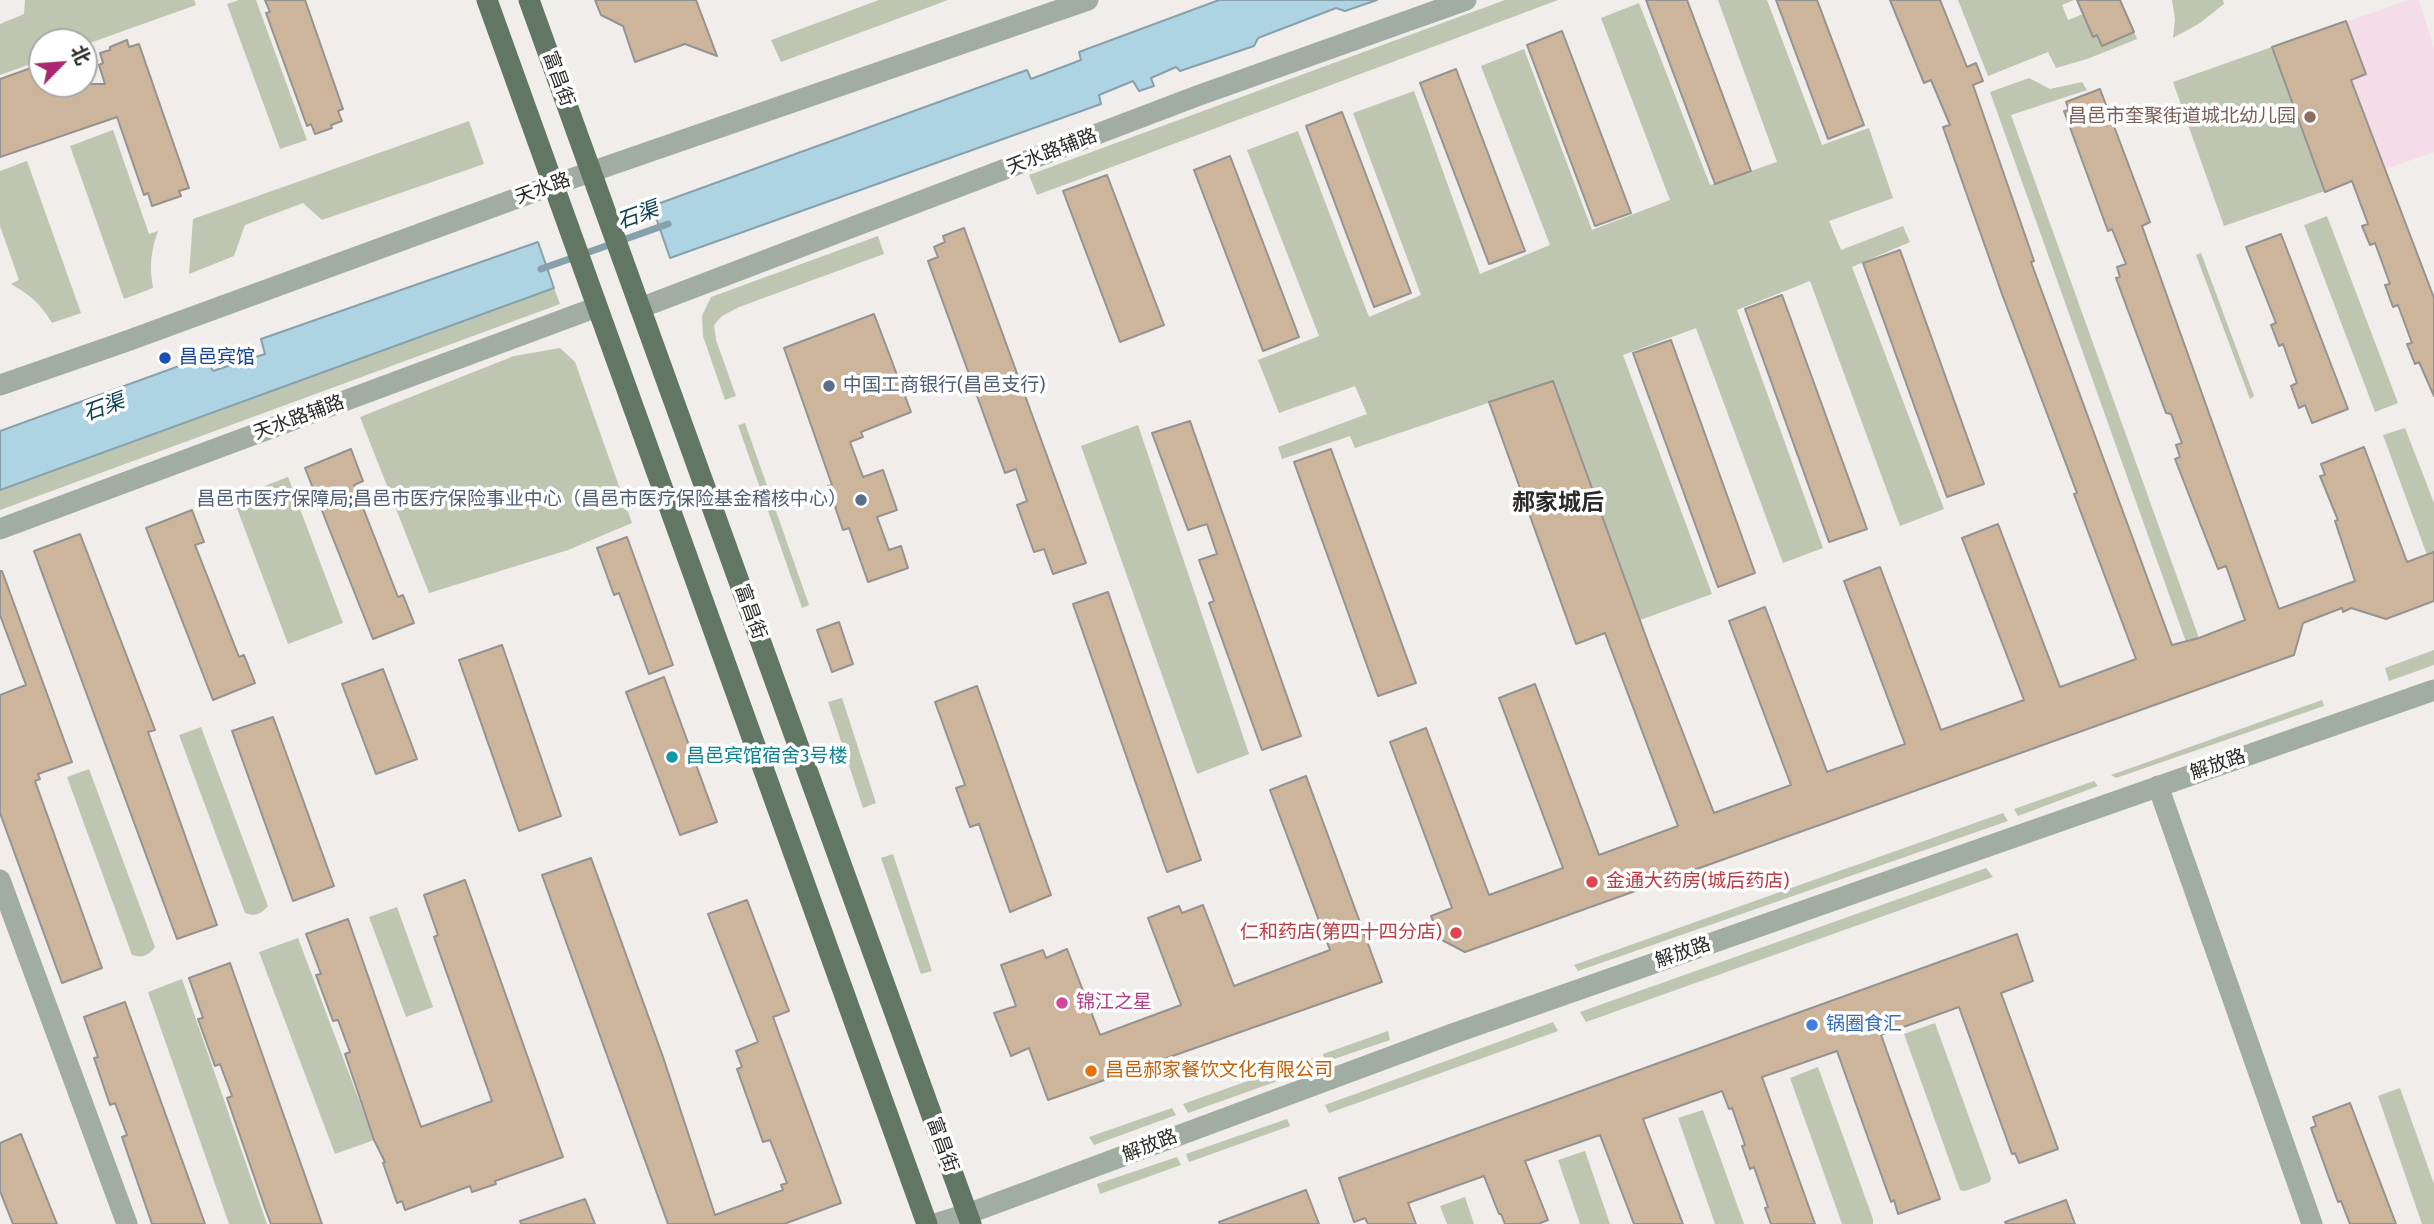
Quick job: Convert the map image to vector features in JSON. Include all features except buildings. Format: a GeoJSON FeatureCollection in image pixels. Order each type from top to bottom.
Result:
{"type":"FeatureCollection","features":[{"type":"Feature","properties":{"kind":"main road","name":"富昌街"},"geometry":{"type":"LineString","coordinates":[[487,0],[927,1224]]}},
{"type":"Feature","properties":{"kind":"main road","name":"富昌街"},"geometry":{"type":"LineString","coordinates":[[529,0],[969,1219]]}},
{"type":"Feature","properties":{"kind":"street","name":"天水路"},"geometry":{"type":"LineString","coordinates":[[0,385],[554,185],[1088,0]]}},
{"type":"Feature","properties":{"kind":"street","name":"天水路辅路"},"geometry":{"type":"LineString","coordinates":[[640,308],[1197,96],[1466,0]]}},
{"type":"Feature","properties":{"kind":"street","name":"天水路辅路"},"geometry":{"type":"LineString","coordinates":[[0,530],[594,298]]}},
{"type":"Feature","properties":{"kind":"street","name":"解放路"},"geometry":{"type":"LineString","coordinates":[[935,1224],[969,1219],[1452,1034],[2434,690]]}},
{"type":"Feature","properties":{"kind":"street"},"geometry":{"type":"LineString","coordinates":[[2158,786],[2312,1224]]}},
{"type":"Feature","properties":{"kind":"street"},"geometry":{"type":"LineString","coordinates":[[0,880],[127,1224]]}},
{"type":"Feature","properties":{"kind":"shaded area","name":"昌邑市奎聚街道城北幼儿园"},"geometry":{"type":"Polygon","coordinates":[[[2409,0],[2419,0],[2434,49],[2434,152],[2224,226],[2173,82],[2409,0]]]}},
{"type":"Feature","properties":{"kind":"green space"},"geometry":{"type":"Polygon","coordinates":[[[25,0],[194,0],[196,5],[98,40],[98,28],[28,28],[28,65],[0,75],[0,24],[24,14],[25,0]]]}},
{"type":"Feature","properties":{"kind":"green space"},"geometry":{"type":"Polygon","coordinates":[[[239,0],[256,0],[307,140],[280,149],[227,4],[239,0]]]}},
{"type":"Feature","properties":{"kind":"green space"},"geometry":{"type":"Polygon","coordinates":[[[879,0],[948,0],[781,62],[771,40],[879,0]]]}},
{"type":"Feature","properties":{"kind":"green space"},"geometry":{"type":"Polygon","coordinates":[[[1505,0],[1558,0],[1037,195],[1029,175],[1505,0]]]}},
{"type":"Feature","properties":{"kind":"green space"},"geometry":{"type":"Polygon","coordinates":[[[1718,0],[1767,0],[1822,145],[1869,128],[1893,198],[1829,221],[1841,250],[1903,226],[1910,242],[1852,267],[1944,509],[1900,526],[1810,281],[1737,310],[1823,548],[1783,563],[1696,328],[1623,355],[1712,594],[1640,620],[1553,381],[1355,448],[1350,436],[1282,459],[1278,447],[1367,414],[1355,386],[1279,413],[1258,360],[1319,336],[1247,150],[1298,131],[1369,317],[1421,295],[1353,113],[1414,91],[1480,274],[1550,245],[1481,66],[1524,49],[1592,230],[1670,200],[1601,18],[1639,3],[1710,185],[1777,162],[1718,0]]]}},
{"type":"Feature","properties":{"kind":"green space"},"geometry":{"type":"Polygon","coordinates":[[[1958,0],[2074,0],[2062,5],[2068,20],[2083,14],[2099,32],[2134,32],[2137,39],[2056,68],[2048,52],[1988,76],[1958,0]]]}},
{"type":"Feature","properties":{"kind":"green space"},"geometry":{"type":"Polygon","coordinates":[[[2172,0],[2223,0],[2224,4],[2200,23],[2173,38],[2175,19],[2172,0]]]}},
{"type":"Feature","properties":{"kind":"green space"},"geometry":{"type":"Polygon","coordinates":[[[2272,47],[2325,191],[2224,226],[2173,82],[2272,47]]]}},
{"type":"Feature","properties":{"kind":"green space"},"geometry":{"type":"Polygon","coordinates":[[[2029,78],[2050,89],[2082,82],[2087,90],[2011,115],[2199,638],[2186,642],[1990,92],[2029,78]]]}},
{"type":"Feature","properties":{"kind":"green space"},"geometry":{"type":"Polygon","coordinates":[[[469,121],[484,164],[322,220],[303,203],[245,225],[234,256],[189,274],[193,219],[469,121]]]}},
{"type":"Feature","properties":{"kind":"green space"},"geometry":{"type":"Polygon","coordinates":[[[113,130],[149,234],[158,231],[151,259],[153,288],[124,299],[70,146],[113,130]]]}},
{"type":"Feature","properties":{"kind":"green space"},"geometry":{"type":"Polygon","coordinates":[[[27,161],[81,313],[52,323],[34,300],[11,284],[19,280],[0,226],[0,171],[27,161]]]}},
{"type":"Feature","properties":{"kind":"green space"},"geometry":{"type":"Polygon","coordinates":[[[2327,216],[2398,403],[2375,412],[2304,225],[2327,216]]]}},
{"type":"Feature","properties":{"kind":"green space"},"geometry":{"type":"Polygon","coordinates":[[[878,236],[884,254],[739,307],[722,316],[714,325],[716,340],[736,396],[725,400],[703,336],[702,316],[711,297],[878,236]]]}},
{"type":"Feature","properties":{"kind":"green space"},"geometry":{"type":"Polygon","coordinates":[[[2201,253],[2254,396],[2250,399],[2196,255],[2201,253]]]}},
{"type":"Feature","properties":{"kind":"green space"},"geometry":{"type":"Polygon","coordinates":[[[554,288],[560,304],[0,510],[0,490],[554,288]]]}},
{"type":"Feature","properties":{"kind":"green space"},"geometry":{"type":"Polygon","coordinates":[[[560,348],[575,362],[632,523],[568,550],[429,593],[360,417],[514,356],[560,348]]]}},
{"type":"Feature","properties":{"kind":"green space"},"geometry":{"type":"Polygon","coordinates":[[[745,423],[809,605],[802,608],[738,425],[745,423]]]}},
{"type":"Feature","properties":{"kind":"green space"},"geometry":{"type":"Polygon","coordinates":[[[1138,425],[1249,754],[1197,774],[1081,446],[1138,425]]]}},
{"type":"Feature","properties":{"kind":"green space"},"geometry":{"type":"Polygon","coordinates":[[[2405,428],[2434,503],[2434,552],[2427,555],[2383,435],[2405,428]]]}},
{"type":"Feature","properties":{"kind":"green space"},"geometry":{"type":"Polygon","coordinates":[[[288,477],[343,623],[288,644],[233,498],[288,477]]]}},
{"type":"Feature","properties":{"kind":"green space"},"geometry":{"type":"Polygon","coordinates":[[[2434,650],[2434,665],[2389,681],[2385,668],[2434,650]]]}},
{"type":"Feature","properties":{"kind":"green space"},"geometry":{"type":"Polygon","coordinates":[[[842,698],[876,803],[863,808],[828,702],[842,698]]]}},
{"type":"Feature","properties":{"kind":"green space"},"geometry":{"type":"Polygon","coordinates":[[[2322,700],[2324,706],[2116,778],[2111,775],[2322,700]]]}},
{"type":"Feature","properties":{"kind":"green space"},"geometry":{"type":"Polygon","coordinates":[[[201,727],[268,906],[258,914],[245,913],[179,735],[201,727]]]}},
{"type":"Feature","properties":{"kind":"green space"},"geometry":{"type":"Polygon","coordinates":[[[89,769],[155,947],[145,956],[132,955],[67,777],[89,769]]]}},
{"type":"Feature","properties":{"kind":"green space"},"geometry":{"type":"Polygon","coordinates":[[[2094,781],[2098,786],[2018,816],[2014,809],[2094,781]]]}},
{"type":"Feature","properties":{"kind":"green space"},"geometry":{"type":"Polygon","coordinates":[[[2003,813],[2008,821],[1578,971],[1574,965],[2003,813]]]}},
{"type":"Feature","properties":{"kind":"green space"},"geometry":{"type":"Polygon","coordinates":[[[893,854],[932,971],[921,974],[881,858],[893,854]]]}},
{"type":"Feature","properties":{"kind":"green space"},"geometry":{"type":"Polygon","coordinates":[[[1986,868],[1993,877],[1586,1022],[1580,1012],[1986,868]]]}},
{"type":"Feature","properties":{"kind":"green space"},"geometry":{"type":"Polygon","coordinates":[[[397,907],[433,1007],[406,1017],[369,917],[397,907]]]}},
{"type":"Feature","properties":{"kind":"green space"},"geometry":{"type":"Polygon","coordinates":[[[298,938],[374,1140],[335,1154],[259,952],[298,938]]]}},
{"type":"Feature","properties":{"kind":"green space"},"geometry":{"type":"Polygon","coordinates":[[[182,979],[267,1224],[229,1224],[148,992],[182,979]]]}},
{"type":"Feature","properties":{"kind":"green space"},"geometry":{"type":"Polygon","coordinates":[[[1553,1022],[1558,1031],[1329,1113],[1325,1105],[1553,1022]]]}},
{"type":"Feature","properties":{"kind":"green space"},"geometry":{"type":"Polygon","coordinates":[[[1935,1023],[1991,1178],[1990,1182],[1965,1191],[1960,1190],[1904,1034],[1935,1023]]]}},
{"type":"Feature","properties":{"kind":"green space"},"geometry":{"type":"Polygon","coordinates":[[[1388,1031],[1390,1040],[1325,1062],[1323,1054],[1388,1031]]]}},
{"type":"Feature","properties":{"kind":"green space"},"geometry":{"type":"Polygon","coordinates":[[[1313,1058],[1317,1067],[1188,1113],[1183,1104],[1313,1058]]]}},
{"type":"Feature","properties":{"kind":"green space"},"geometry":{"type":"Polygon","coordinates":[[[1818,1067],[1873,1224],[1842,1224],[1790,1078],[1818,1067]]]}},
{"type":"Feature","properties":{"kind":"green space"},"geometry":{"type":"Polygon","coordinates":[[[2400,1088],[2434,1184],[2434,1224],[2422,1224],[2378,1096],[2400,1088]]]}},
{"type":"Feature","properties":{"kind":"green space"},"geometry":{"type":"Polygon","coordinates":[[[1172,1108],[1176,1115],[1094,1145],[1089,1137],[1172,1108]]]}},
{"type":"Feature","properties":{"kind":"green space"},"geometry":{"type":"Polygon","coordinates":[[[1703,1110],[1744,1224],[1715,1224],[1678,1118],[1703,1110]]]}},
{"type":"Feature","properties":{"kind":"green space"},"geometry":{"type":"Polygon","coordinates":[[[1287,1119],[1290,1126],[1189,1162],[1186,1154],[1287,1119]]]}},
{"type":"Feature","properties":{"kind":"green space"},"geometry":{"type":"Polygon","coordinates":[[[1585,1151],[1610,1224],[1580,1224],[1558,1160],[1585,1151]]]}},
{"type":"Feature","properties":{"kind":"green space"},"geometry":{"type":"Polygon","coordinates":[[[1177,1157],[1181,1165],[1100,1194],[1097,1184],[1177,1157]]]}},
{"type":"Feature","properties":{"kind":"green space"},"geometry":{"type":"Polygon","coordinates":[[[1465,1197],[1474,1224],[1447,1224],[1440,1206],[1465,1197]]]}},
{"type":"Feature","properties":{"kind":"water"},"geometry":{"type":"Polygon","coordinates":[[[1219,0],[1377,0],[1345,11],[1336,8],[1258,38],[1254,46],[1180,71],[1176,67],[1151,78],[1154,86],[1139,91],[1133,81],[1099,95],[1101,104],[670,258],[652,206],[1027,70],[1031,79],[1081,60],[1079,52],[1219,0]]]}},
{"type":"Feature","properties":{"kind":"water"},"geometry":{"type":"Polygon","coordinates":[[[538,242],[554,288],[0,490],[0,431],[204,357],[213,371],[265,354],[261,339],[538,242]]]}},
{"type":"Feature","properties":{"kind":"waterway","name":"石渠"},"geometry":{"type":"LineString","coordinates":[[541,269],[668,224]]}},
{"type":"Feature","properties":{"kind":"place","name":"昌邑市奎聚街道城北幼儿园"},"geometry":{"type":"Point","coordinates":[2310,117]}},
{"type":"Feature","properties":{"kind":"place","name":"昌邑宾馆"},"geometry":{"type":"Point","coordinates":[165,358]}},
{"type":"Feature","properties":{"kind":"place","name":"中国工商银行(昌邑支行)"},"geometry":{"type":"Point","coordinates":[829,386]}},
{"type":"Feature","properties":{"kind":"place","name":"昌邑市医疗保障局;昌邑市医疗保险事业中心（昌邑市医疗保险基金稽核中心）"},"geometry":{"type":"Point","coordinates":[861,500]}},
{"type":"Feature","properties":{"kind":"place","name":"昌邑宾馆宿舍3号楼"},"geometry":{"type":"Point","coordinates":[672,757]}},
{"type":"Feature","properties":{"kind":"place","name":"金通大药房(城后药店)"},"geometry":{"type":"Point","coordinates":[1592,882]}},
{"type":"Feature","properties":{"kind":"place","name":"仁和药店(第四十四分店)"},"geometry":{"type":"Point","coordinates":[1456,933]}},
{"type":"Feature","properties":{"kind":"place","name":"锦江之星"},"geometry":{"type":"Point","coordinates":[1062,1003]}},
{"type":"Feature","properties":{"kind":"place","name":"锅圈食汇"},"geometry":{"type":"Point","coordinates":[1812,1025]}},
{"type":"Feature","properties":{"kind":"place","name":"昌邑郝家餐饮文化有限公司"},"geometry":{"type":"Point","coordinates":[1091,1071]}},
{"type":"Feature","properties":{"kind":"district","name":"郝家城后"},"geometry":{"type":"Point","coordinates":[1558,504]}}]}
